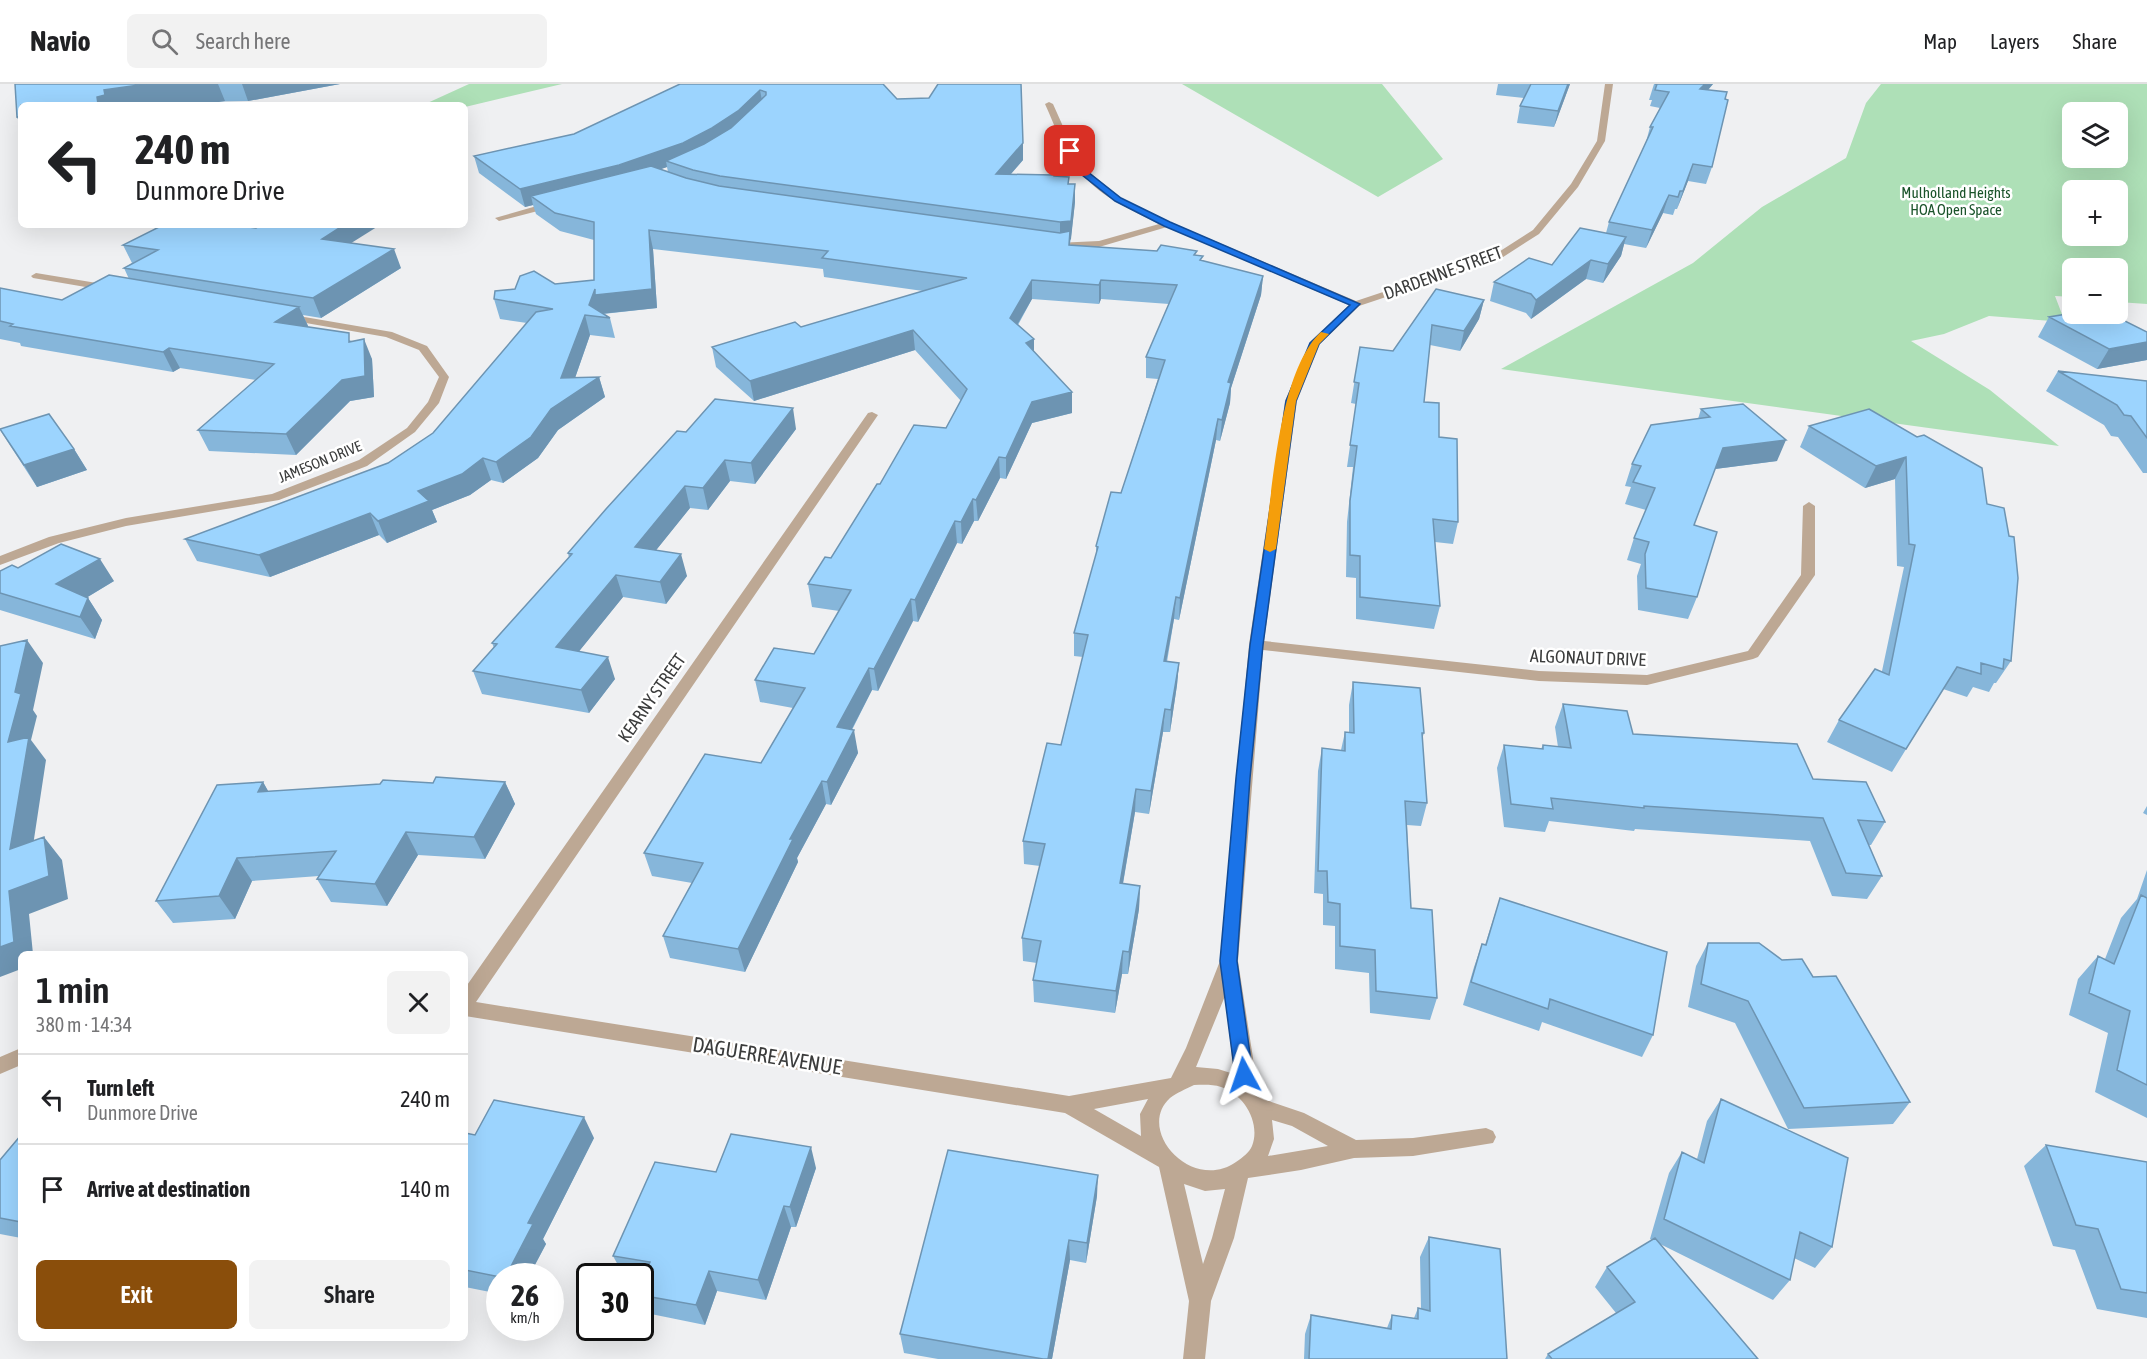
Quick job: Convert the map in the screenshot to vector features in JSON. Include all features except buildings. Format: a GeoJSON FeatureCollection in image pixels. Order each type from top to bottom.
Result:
{"type":"FeatureCollection","features":[{"type":"Feature","properties":{"kind":"street","name":"DARDENNE STREET"},"geometry":{"type":"LineString","coordinates":[[1251,1098],[1229,961],[1243,778],[1257,645],[1291,401],[1314,343],[1356,304],[1497,257],[1536,232],[1575,185],[1601,141],[1609,84]]}},
{"type":"Feature","properties":{"kind":"street"},"geometry":{"type":"LineString","coordinates":[[1049,104],[1070,151],[1085,173],[1118,200],[1167,224],[1356,304]]}},
{"type":"Feature","properties":{"kind":"street"},"geometry":{"type":"LineString","coordinates":[[499,218],[566,201]]}},
{"type":"Feature","properties":{"kind":"street"},"geometry":{"type":"LineString","coordinates":[[1049,245],[1098,244],[1135,236],[1167,224]]}},
{"type":"Feature","properties":{"kind":"street"},"geometry":{"type":"LineString","coordinates":[[36,276],[118,290]]}},
{"type":"Feature","properties":{"kind":"street","name":"JAMESON DRIVE"},"geometry":{"type":"LineString","coordinates":[[0,561],[54,540],[126,522],[275,497],[363,463],[411,430],[433,402],[444,377],[423,348],[388,334],[271,315]]}},
{"type":"Feature","properties":{"kind":"street","name":"KEARNY STREET"},"geometry":{"type":"LineString","coordinates":[[468,999],[872,415]]}},
{"type":"Feature","properties":{"kind":"street","name":"ALGONAUT DRIVE"},"geometry":{"type":"LineString","coordinates":[[1257,645],[1539,676],[1647,680],[1753,654],[1808,575],[1809,506]]}},
{"type":"Feature","properties":{"kind":"street","name":"DARDENNE STREET"},"geometry":{"type":"LineString","coordinates":[[1174,1083],[1195,1050],[1229,961]]}},
{"type":"Feature","properties":{"kind":"street","name":"DAGUERRE AVENUE"},"geometry":{"type":"LineString","coordinates":[[468,1008],[1069,1105],[1174,1083]]}},
{"type":"Feature","properties":{"kind":"street"},"geometry":{"type":"LineString","coordinates":[[0,1066],[18,1057]]}},
{"type":"Feature","properties":{"kind":"street"},"geometry":{"type":"LineString","coordinates":[[1251,1098],[1264,1123],[1264,1141],[1258,1157],[1243,1171],[1231,1178],[1213,1181],[1194,1179],[1177,1172],[1166,1162],[1153,1144],[1148,1127],[1151,1109],[1160,1094],[1174,1083],[1191,1076],[1210,1076],[1229,1081],[1251,1098],[1354,1149]]}},
{"type":"Feature","properties":{"kind":"street","name":"DAGUERRE AVENUE"},"geometry":{"type":"LineString","coordinates":[[1069,1105],[1166,1162]]}},
{"type":"Feature","properties":{"kind":"street"},"geometry":{"type":"LineString","coordinates":[[1243,1171],[1354,1149],[1413,1147],[1486,1137]]}},
{"type":"Feature","properties":{"kind":"street"},"geometry":{"type":"LineString","coordinates":[[1166,1162],[1200,1301]]}},
{"type":"Feature","properties":{"kind":"street"},"geometry":{"type":"LineString","coordinates":[[1194,1359],[1200,1301],[1223,1238],[1243,1171]]}},
{"type":"Feature","properties":{"kind":"green space"},"geometry":{"type":"Polygon","coordinates":[[[469,84],[562,84],[468,106],[468,102],[430,102],[469,84]]]}},
{"type":"Feature","properties":{"kind":"green space"},"geometry":{"type":"Polygon","coordinates":[[[1182,84],[1382,84],[1443,159],[1378,197],[1182,84]]]}},
{"type":"Feature","properties":{"kind":"green space","name":"Mulholland Heights HOA Open Space"},"geometry":{"type":"Polygon","coordinates":[[[1881,84],[2147,84],[2147,304],[2128,303],[2128,258],[2062,258],[2062,296],[2055,296],[2062,314],[2062,322],[1989,316],[1944,334],[1911,341],[1990,390],[2059,446],[1501,369],[1693,263],[1762,207],[1846,158],[1866,103],[1881,84]]]}},
{"type":"Feature","properties":{"kind":"slow traffic"},"geometry":{"type":"LineString","coordinates":[[1270,549],[1291,401],[1314,343],[1325,334]]}},
{"type":"Feature","properties":{"kind":"route"},"geometry":{"type":"LineString","coordinates":[[1070,151],[1085,173],[1118,200],[1167,224],[1356,304],[1314,343],[1291,401],[1257,645],[1243,778],[1229,961],[1244,1075]]}}]}
